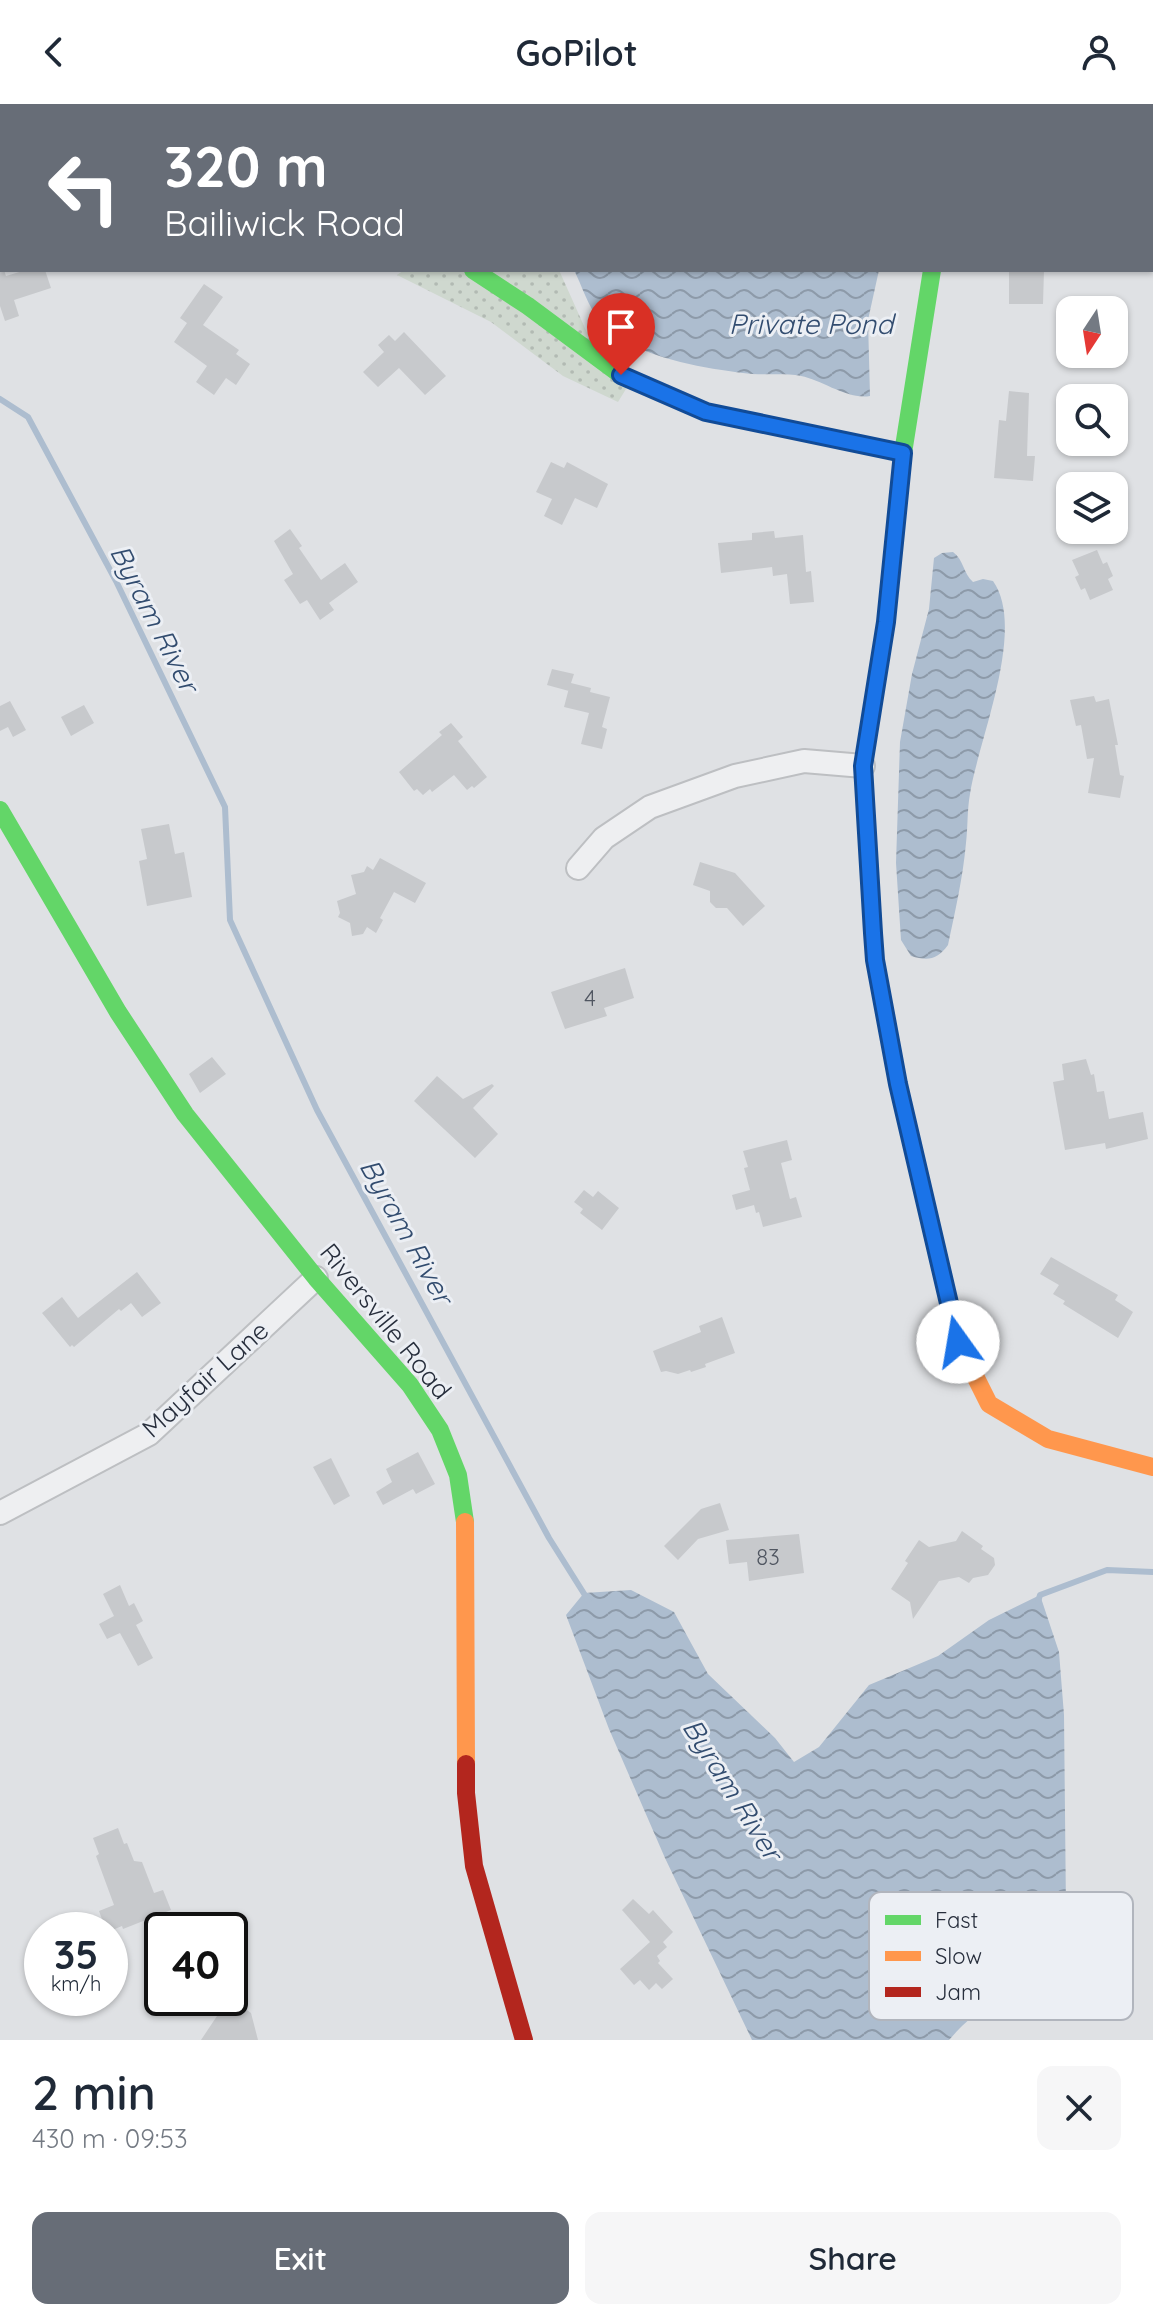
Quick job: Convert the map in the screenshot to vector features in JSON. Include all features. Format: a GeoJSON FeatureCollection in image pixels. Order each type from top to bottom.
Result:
{"type":"FeatureCollection","features":[{"type":"Feature","properties":{"kind":"street"},"geometry":{"type":"LineString","coordinates":[[476,272],[621,375],[706,412],[903,453]]}},
{"type":"Feature","properties":{"kind":"street"},"geometry":{"type":"LineString","coordinates":[[932,272],[903,453],[886,622],[863,766],[875,960],[900,1092],[958,1342],[989,1404],[1048,1439],[1153,1467]]}},
{"type":"Feature","properties":{"kind":"street"},"geometry":{"type":"LineString","coordinates":[[578,868],[604,838],[650,807],[735,776],[804,761],[863,766]]}},
{"type":"Feature","properties":{"kind":"street","name":"Riversville Road"},"geometry":{"type":"LineString","coordinates":[[0,810],[118,1012],[185,1114],[316,1278],[410,1385],[440,1430],[458,1475],[467,1533],[466,1793],[474,1866],[524,2040]]}},
{"type":"Feature","properties":{"kind":"street","name":"Mayfair Lane"},"geometry":{"type":"LineString","coordinates":[[0,1513],[149,1434],[316,1278]]}},
{"type":"Feature","properties":{"kind":"shaded area"},"geometry":{"type":"Polygon","coordinates":[[[401,272],[560,272],[597,355],[634,376],[618,402],[563,376],[491,322],[397,275],[401,272]]]}},
{"type":"Feature","properties":{"kind":"water","name":"Private Pond"},"geometry":{"type":"Polygon","coordinates":[[[575,272],[879,272],[868,320],[870,396],[853,395],[801,376],[713,369],[648,352],[612,333],[588,302],[575,272]]]}},
{"type":"Feature","properties":{"kind":"water"},"geometry":{"type":"Polygon","coordinates":[[[953,552],[973,582],[983,579],[993,581],[1002,602],[1005,627],[1003,656],[970,794],[963,869],[948,945],[932,958],[922,958],[911,956],[901,940],[896,863],[900,742],[912,674],[929,609],[934,558],[953,552]]]}},
{"type":"Feature","properties":{"kind":"water"},"geometry":{"type":"Polygon","coordinates":[[[631,1590],[674,1612],[708,1674],[775,1738],[794,1762],[819,1747],[869,1685],[938,1656],[989,1620],[1040,1595],[1059,1652],[1064,1715],[1066,1892],[869,1892],[869,2020],[969,2020],[949,2040],[752,2040],[665,1858],[609,1729],[566,1615],[584,1593],[631,1590]]]}},
{"type":"Feature","properties":{"kind":"building"},"geometry":{"type":"Polygon","coordinates":[[[0,272],[5,272],[6,276],[19,272],[46,272],[51,288],[14,300],[19,316],[5,321],[0,306],[0,272]]]}},
{"type":"Feature","properties":{"kind":"building"},"geometry":{"type":"Polygon","coordinates":[[[1009,272],[1044,272],[1043,304],[1009,304],[1009,272]]]}},
{"type":"Feature","properties":{"kind":"building"},"geometry":{"type":"Polygon","coordinates":[[[204,284],[223,297],[203,325],[239,350],[236,354],[250,364],[236,385],[226,378],[214,395],[196,382],[207,366],[174,342],[187,323],[180,318],[204,284]]]}},
{"type":"Feature","properties":{"kind":"building"},"geometry":{"type":"Polygon","coordinates":[[[404,332],[446,376],[425,395],[399,368],[378,387],[363,372],[384,352],[378,345],[389,335],[395,341],[404,332]]]}},
{"type":"Feature","properties":{"kind":"building"},"geometry":{"type":"Polygon","coordinates":[[[1009,391],[1029,393],[1027,456],[1035,456],[1033,481],[994,478],[999,420],[1006,421],[1009,391]]]}},
{"type":"Feature","properties":{"kind":"building"},"geometry":{"type":"Polygon","coordinates":[[[551,462],[564,468],[567,462],[608,484],[597,508],[575,498],[562,525],[544,516],[552,499],[536,492],[551,462]]]}},
{"type":"Feature","properties":{"kind":"building"},"geometry":{"type":"Polygon","coordinates":[[[290,529],[321,580],[345,563],[358,582],[329,603],[334,610],[320,620],[307,600],[300,604],[284,580],[293,574],[274,541],[290,529]]]}},
{"type":"Feature","properties":{"kind":"building"},"geometry":{"type":"Polygon","coordinates":[[[774,531],[775,538],[803,535],[806,572],[811,571],[814,602],[790,604],[787,574],[773,576],[772,567],[721,573],[718,543],[752,540],[752,533],[774,531]]]}},
{"type":"Feature","properties":{"kind":"building"},"geometry":{"type":"Polygon","coordinates":[[[1097,550],[1113,576],[1108,579],[1113,590],[1090,600],[1075,577],[1079,575],[1072,560],[1097,550]]]}},
{"type":"Feature","properties":{"kind":"building"},"geometry":{"type":"Polygon","coordinates":[[[552,669],[574,674],[571,683],[610,697],[602,727],[607,729],[602,749],[581,744],[589,713],[564,707],[568,691],[547,685],[552,669]]]}},
{"type":"Feature","properties":{"kind":"building"},"geometry":{"type":"Polygon","coordinates":[[[1094,696],[1096,702],[1109,699],[1120,775],[1124,776],[1120,798],[1088,793],[1094,758],[1087,759],[1081,725],[1076,726],[1070,700],[1094,696]]]}},
{"type":"Feature","properties":{"kind":"building"},"geometry":{"type":"Polygon","coordinates":[[[10,701],[26,730],[13,737],[8,727],[0,731],[0,706],[10,701]]]}},
{"type":"Feature","properties":{"kind":"building"},"geometry":{"type":"Polygon","coordinates":[[[84,705],[94,723],[71,736],[61,717],[84,705]]]}},
{"type":"Feature","properties":{"kind":"building"},"geometry":{"type":"Polygon","coordinates":[[[451,723],[463,737],[458,741],[487,777],[467,790],[454,775],[432,792],[430,789],[423,795],[417,789],[414,791],[399,772],[442,735],[439,732],[451,723]]]}},
{"type":"Feature","properties":{"kind":"building"},"geometry":{"type":"Polygon","coordinates":[[[169,824],[175,854],[184,852],[192,897],[147,906],[139,861],[147,859],[141,829],[169,824]]]}},
{"type":"Feature","properties":{"kind":"building"},"geometry":{"type":"Polygon","coordinates":[[[380,858],[426,883],[415,903],[394,892],[376,933],[367,927],[363,934],[352,936],[350,923],[338,917],[337,901],[356,894],[351,875],[364,872],[367,866],[373,870],[380,858]]]}},
{"type":"Feature","properties":{"kind":"building"},"geometry":{"type":"Polygon","coordinates":[[[700,862],[735,873],[765,906],[743,926],[727,908],[716,908],[710,902],[710,891],[693,885],[700,862]]]}},
{"type":"Feature","properties":{"kind":"building"},"geometry":{"type":"Polygon","coordinates":[[[625,968],[634,998],[604,1008],[607,1016],[565,1029],[551,992],[625,968]]]}},
{"type":"Feature","properties":{"kind":"building"},"geometry":{"type":"Polygon","coordinates":[[[212,1057],[226,1074],[200,1093],[189,1074],[212,1057]]]}},
{"type":"Feature","properties":{"kind":"building"},"geometry":{"type":"Polygon","coordinates":[[[1086,1059],[1091,1075],[1094,1074],[1097,1092],[1104,1091],[1109,1119],[1143,1112],[1148,1139],[1106,1149],[1105,1143],[1065,1150],[1053,1082],[1064,1080],[1062,1064],[1086,1059]]]}},
{"type":"Feature","properties":{"kind":"building"},"geometry":{"type":"Polygon","coordinates":[[[437,1076],[463,1099],[492,1084],[494,1086],[473,1108],[498,1134],[475,1158],[414,1101],[437,1076]]]}},
{"type":"Feature","properties":{"kind":"building"},"geometry":{"type":"Polygon","coordinates":[[[787,1140],[792,1160],[781,1163],[790,1199],[796,1197],[802,1217],[763,1227],[754,1205],[736,1210],[732,1195],[750,1190],[743,1151],[787,1140]]]}},
{"type":"Feature","properties":{"kind":"building"},"geometry":{"type":"Polygon","coordinates":[[[584,1190],[593,1197],[598,1191],[619,1208],[602,1230],[580,1213],[583,1209],[574,1202],[584,1190]]]}},
{"type":"Feature","properties":{"kind":"building"},"geometry":{"type":"Polygon","coordinates":[[[1051,1257],[1118,1295],[1115,1300],[1133,1312],[1118,1338],[1063,1304],[1065,1301],[1053,1294],[1059,1285],[1040,1274],[1051,1257]]]}},
{"type":"Feature","properties":{"kind":"building"},"geometry":{"type":"Polygon","coordinates":[[[137,1272],[161,1303],[142,1317],[131,1303],[121,1311],[119,1309],[74,1347],[70,1347],[42,1313],[62,1297],[78,1318],[137,1272]]]}},
{"type":"Feature","properties":{"kind":"building"},"geometry":{"type":"Polygon","coordinates":[[[722,1317],[735,1353],[691,1372],[661,1372],[653,1351],[701,1332],[699,1326],[722,1317]]]}},
{"type":"Feature","properties":{"kind":"building"},"geometry":{"type":"Polygon","coordinates":[[[418,1452],[435,1484],[416,1494],[413,1489],[383,1505],[376,1492],[392,1482],[386,1469],[418,1452]]]}},
{"type":"Feature","properties":{"kind":"building"},"geometry":{"type":"Polygon","coordinates":[[[331,1458],[350,1496],[334,1505],[313,1467],[331,1458]]]}},
{"type":"Feature","properties":{"kind":"building"},"geometry":{"type":"Polygon","coordinates":[[[720,1503],[729,1530],[698,1539],[678,1560],[664,1546],[701,1509],[720,1503]]]}},
{"type":"Feature","properties":{"kind":"building"},"geometry":{"type":"Polygon","coordinates":[[[962,1531],[983,1546],[981,1549],[994,1558],[995,1565],[988,1575],[973,1578],[969,1583],[959,1577],[939,1581],[913,1619],[910,1602],[891,1589],[908,1563],[905,1561],[919,1540],[929,1547],[956,1541],[962,1531]]]}},
{"type":"Feature","properties":{"kind":"building"},"geometry":{"type":"Polygon","coordinates":[[[799,1534],[804,1573],[749,1581],[747,1562],[729,1564],[726,1540],[799,1534]]]}},
{"type":"Feature","properties":{"kind":"building"},"geometry":{"type":"Polygon","coordinates":[[[120,1585],[129,1606],[134,1603],[143,1621],[136,1625],[153,1658],[138,1666],[120,1633],[107,1639],[99,1624],[114,1616],[103,1594],[120,1585]]]}},
{"type":"Feature","properties":{"kind":"building"},"geometry":{"type":"Polygon","coordinates":[[[118,1828],[134,1861],[142,1862],[154,1893],[163,1890],[171,1910],[144,1912],[144,1921],[128,1927],[128,1912],[99,1912],[114,1905],[96,1856],[99,1854],[93,1838],[118,1828]]]}},
{"type":"Feature","properties":{"kind":"building"},"geometry":{"type":"Polygon","coordinates":[[[633,1899],[649,1914],[653,1910],[673,1932],[663,1942],[667,1947],[657,1956],[658,1963],[673,1979],[662,1989],[656,1983],[649,1990],[640,1980],[634,1985],[620,1969],[650,1942],[622,1910],[633,1899]]]}},
{"type":"Feature","properties":{"kind":"building"},"geometry":{"type":"Polygon","coordinates":[[[248,2011],[258,2040],[201,2040],[217,2016],[248,2016],[248,2011]]]}},
{"type":"Feature","properties":{"kind":"waterway","name":"Byram River"},"geometry":{"type":"LineString","coordinates":[[0,399],[28,417],[116,581],[225,807],[230,920],[317,1110],[549,1538],[588,1600]]}},
{"type":"Feature","properties":{"kind":"waterway"},"geometry":{"type":"LineString","coordinates":[[1038,1602],[1040,1595],[1107,1570],[1153,1572]]}},
{"type":"Feature","properties":{"kind":"traffic: fast"},"geometry":{"type":"LineString","coordinates":[[476,272],[621,375],[706,412],[903,453]]}},
{"type":"Feature","properties":{"kind":"traffic: fast"},"geometry":{"type":"LineString","coordinates":[[932,272],[903,453],[886,622],[863,766],[875,960],[898,1084],[939,1262]]}},
{"type":"Feature","properties":{"kind":"traffic: fast"},"geometry":{"type":"LineString","coordinates":[[0,810],[118,1012],[185,1114],[316,1278],[410,1385],[440,1430],[458,1475],[465,1522]]}},
{"type":"Feature","properties":{"kind":"traffic: slow"},"geometry":{"type":"LineString","coordinates":[[939,1262],[958,1342],[989,1404],[1048,1439],[1153,1467]]}},
{"type":"Feature","properties":{"kind":"traffic: slow"},"geometry":{"type":"LineString","coordinates":[[465,1522],[466,1764]]}},
{"type":"Feature","properties":{"kind":"traffic: jam"},"geometry":{"type":"LineString","coordinates":[[466,1764],[474,1866],[524,2040]]}},
{"type":"Feature","properties":{"kind":"route"},"geometry":{"type":"LineString","coordinates":[[621,375],[706,412],[903,453],[886,622],[863,766],[873,933],[875,960],[898,1084],[958,1342]]}}]}
